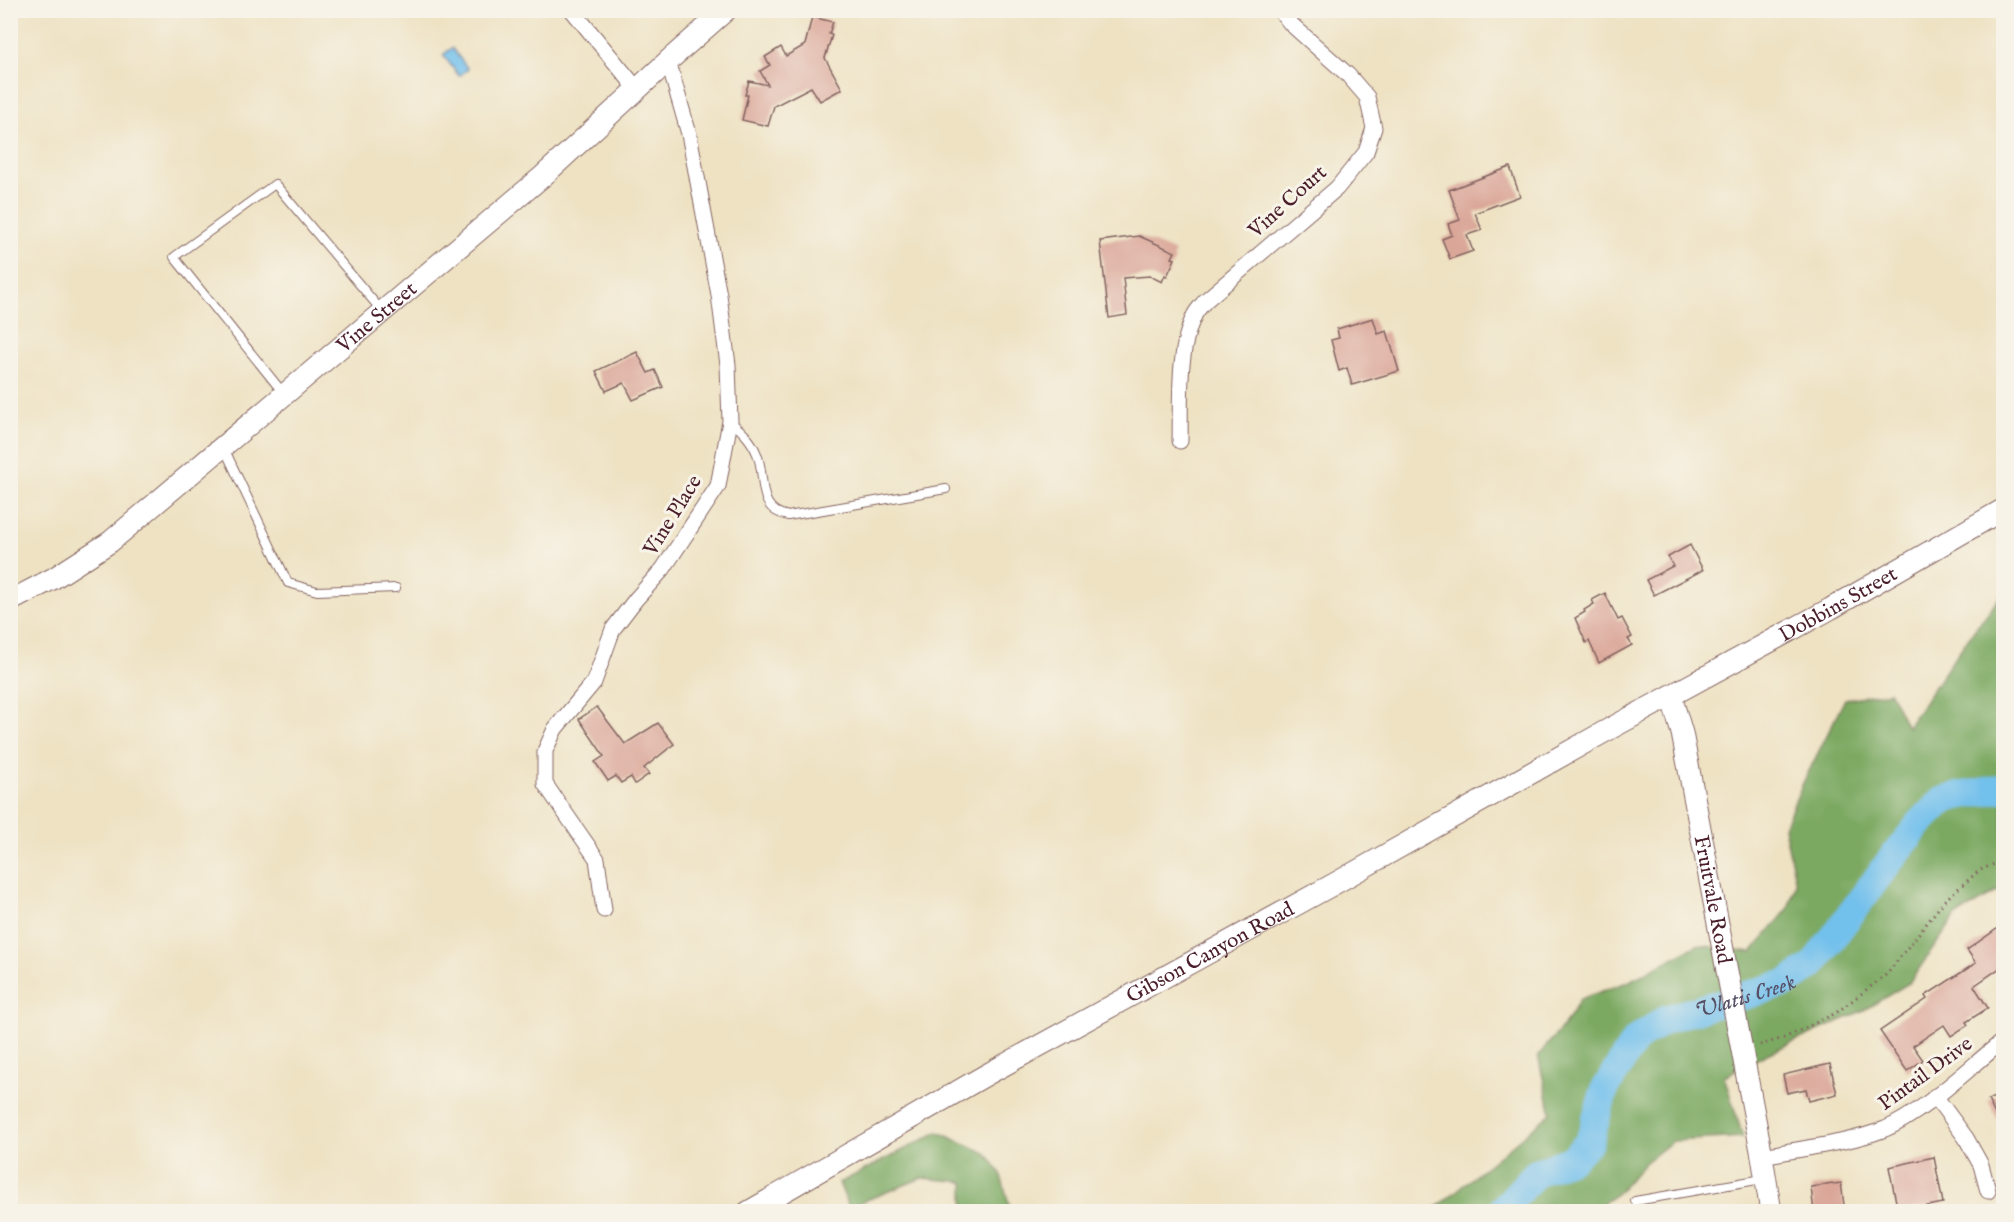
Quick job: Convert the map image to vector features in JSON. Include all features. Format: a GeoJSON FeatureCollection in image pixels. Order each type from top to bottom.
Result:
{"type":"FeatureCollection","features":[{"type":"Feature","properties":{"kind":"street"},"geometry":{"type":"LineString","coordinates":[[572,10],[637,89]]}},
{"type":"Feature","properties":{"kind":"street","name":"Vine Street"},"geometry":{"type":"LineString","coordinates":[[10,601],[54,578],[110,542],[543,176],[726,10]]}},
{"type":"Feature","properties":{"kind":"street","name":"Vine Court"},"geometry":{"type":"LineString","coordinates":[[1180,441],[1182,367],[1185,344],[1194,316],[1204,301],[1337,188],[1366,152],[1374,128],[1367,97],[1348,75],[1291,24],[1280,10]]}},
{"type":"Feature","properties":{"kind":"street","name":"Vine Place"},"geometry":{"type":"LineString","coordinates":[[604,910],[597,859],[545,784],[545,751],[555,729],[594,682],[613,629],[663,569],[718,486],[730,421],[728,366],[719,295],[689,134],[668,61]]}},
{"type":"Feature","properties":{"kind":"street","name":"Dobbins Street"},"geometry":{"type":"LineString","coordinates":[[1671,696],[1830,609],[2004,509]]}},
{"type":"Feature","properties":{"kind":"street","name":"Fruitvale Road"},"geometry":{"type":"LineString","coordinates":[[1671,696],[1682,733],[1771,1212]]}},
{"type":"Feature","properties":{"kind":"street","name":"Gibson Canyon Road"},"geometry":{"type":"LineString","coordinates":[[748,1212],[986,1076],[1671,696]]}},
{"type":"Feature","properties":{"kind":"street","name":"Pintail Drive"},"geometry":{"type":"LineString","coordinates":[[1762,1156],[1854,1139],[1887,1128],[1935,1096],[2004,1040]]}},
{"type":"Feature","properties":{"kind":"street"},"geometry":{"type":"LineString","coordinates":[[1935,1096],[1966,1138],[1981,1165],[1988,1191]]}},
{"type":"Feature","properties":{"kind":"lane"},"geometry":{"type":"LineString","coordinates":[[284,395],[174,257],[275,183],[382,311]]}},
{"type":"Feature","properties":{"kind":"lane"},"geometry":{"type":"LineString","coordinates":[[730,421],[749,437],[757,453],[762,469],[766,500],[771,508],[788,516],[946,489]]}},
{"type":"Feature","properties":{"kind":"lane"},"geometry":{"type":"LineString","coordinates":[[224,447],[288,583],[317,591],[396,588]]}},
{"type":"Feature","properties":{"kind":"lane"},"geometry":{"type":"LineString","coordinates":[[1635,1201],[1766,1179]]}},
{"type":"Feature","properties":{"kind":"path"},"geometry":{"type":"LineString","coordinates":[[1741,1041],[1785,1038],[1836,1013],[1887,974],[1945,900],[1980,870],[2004,860]]}},
{"type":"Feature","properties":{"kind":"green space"},"geometry":{"type":"Polygon","coordinates":[[[2003,593],[2003,888],[1956,916],[1909,983],[1864,1010],[1724,1076],[1743,1137],[1673,1141],[1646,1162],[1614,1196],[1591,1211],[1431,1212],[1551,1113],[1538,1056],[1565,1024],[1580,999],[1630,981],[1697,945],[1752,952],[1788,909],[1796,884],[1784,827],[1802,785],[1845,699],[1890,692],[1907,727],[1969,637],[2003,593]]]}},
{"type":"Feature","properties":{"kind":"green space"},"geometry":{"type":"Polygon","coordinates":[[[938,1132],[986,1153],[1000,1172],[1011,1211],[964,1211],[964,1182],[922,1178],[849,1207],[839,1183],[938,1132]]]}},
{"type":"Feature","properties":{"kind":"water"},"geometry":{"type":"Polygon","coordinates":[[[452,48],[468,69],[459,76],[443,55],[452,48]]]}},
{"type":"Feature","properties":{"kind":"building"},"geometry":{"type":"Polygon","coordinates":[[[812,17],[833,22],[829,34],[832,35],[825,58],[842,89],[820,101],[811,87],[774,106],[768,126],[742,120],[749,81],[768,85],[760,71],[770,65],[765,57],[781,47],[786,56],[805,45],[812,17]]]}},
{"type":"Feature","properties":{"kind":"building"},"geometry":{"type":"Polygon","coordinates":[[[1510,167],[1520,196],[1475,213],[1482,230],[1467,235],[1473,251],[1450,259],[1442,239],[1452,235],[1448,224],[1460,220],[1449,190],[1510,167]]]}},
{"type":"Feature","properties":{"kind":"building"},"geometry":{"type":"Polygon","coordinates":[[[1139,236],[1175,252],[1172,258],[1175,259],[1162,282],[1150,276],[1123,278],[1127,315],[1109,318],[1100,241],[1139,236]]]}},
{"type":"Feature","properties":{"kind":"building"},"geometry":{"type":"Polygon","coordinates":[[[1373,318],[1378,334],[1387,331],[1399,371],[1352,385],[1347,368],[1339,371],[1331,340],[1339,338],[1337,329],[1373,318]]]}},
{"type":"Feature","properties":{"kind":"building"},"geometry":{"type":"Polygon","coordinates":[[[637,352],[648,373],[655,370],[663,387],[633,400],[624,383],[606,391],[596,371],[637,352]]]}},
{"type":"Feature","properties":{"kind":"building"},"geometry":{"type":"Polygon","coordinates":[[[1690,545],[1703,570],[1654,595],[1646,580],[1673,566],[1668,557],[1690,545]]]}},
{"type":"Feature","properties":{"kind":"building"},"geometry":{"type":"Polygon","coordinates":[[[1605,593],[1618,620],[1622,618],[1632,637],[1628,639],[1632,645],[1599,663],[1589,641],[1586,643],[1575,618],[1594,604],[1592,600],[1605,593]]]}},
{"type":"Feature","properties":{"kind":"building"},"geometry":{"type":"Polygon","coordinates":[[[597,707],[625,744],[658,723],[674,744],[644,768],[649,774],[635,784],[631,777],[621,783],[616,776],[608,781],[595,762],[604,756],[579,719],[597,707]]]}},
{"type":"Feature","properties":{"kind":"building"},"geometry":{"type":"Polygon","coordinates":[[[2004,924],[2004,965],[1974,986],[1988,1008],[1966,1022],[1968,1025],[1951,1036],[1944,1025],[1913,1046],[1923,1060],[1907,1071],[1880,1031],[1927,999],[1925,996],[1976,963],[1967,950],[2004,924]]]}},
{"type":"Feature","properties":{"kind":"building"},"geometry":{"type":"Polygon","coordinates":[[[1830,1064],[1837,1094],[1809,1101],[1806,1089],[1787,1093],[1783,1075],[1830,1064]]]}},
{"type":"Feature","properties":{"kind":"building"},"geometry":{"type":"Polygon","coordinates":[[[2004,1092],[2004,1132],[1988,1100],[2004,1092]]]}},
{"type":"Feature","properties":{"kind":"building"},"geometry":{"type":"Polygon","coordinates":[[[1934,1157],[1943,1203],[1898,1212],[1889,1167],[1934,1157]]]}},
{"type":"Feature","properties":{"kind":"building"},"geometry":{"type":"Polygon","coordinates":[[[1841,1183],[1845,1212],[1814,1212],[1811,1187],[1841,1183]]]}},
{"type":"Feature","properties":{"kind":"waterway","name":"Ulatis Creek"},"geometry":{"type":"LineString","coordinates":[[1500,1212],[1536,1173],[1572,1159],[1589,1142],[1605,1089],[1635,1040],[1666,1019],[1787,983],[1812,966],[1886,866],[1920,823],[1942,801],[2004,788]]}}]}
